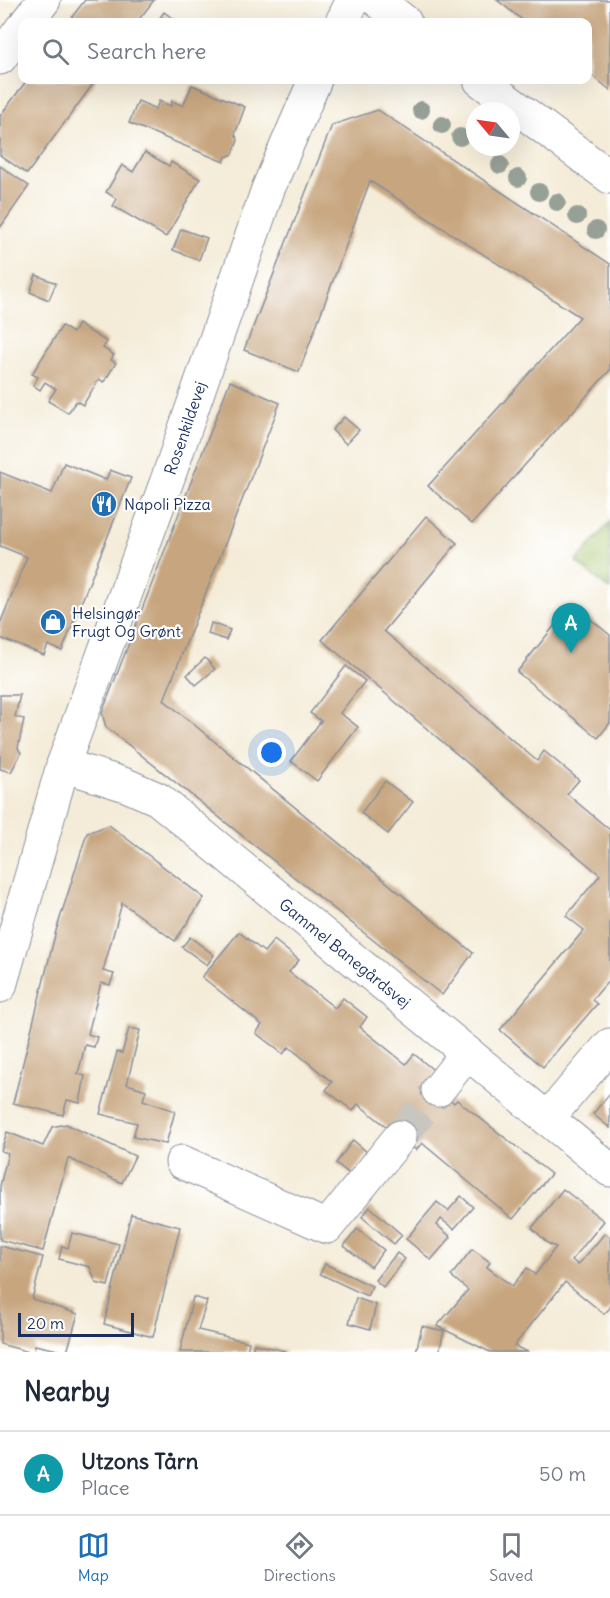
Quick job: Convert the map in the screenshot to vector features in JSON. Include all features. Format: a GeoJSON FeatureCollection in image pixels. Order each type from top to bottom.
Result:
{"type":"FeatureCollection","features":[{"type":"Feature","properties":{"kind":"street"},"geometry":{"type":"LineString","coordinates":[[30,18],[44,0]]}},
{"type":"Feature","properties":{"kind":"street"},"geometry":{"type":"LineString","coordinates":[[344,18],[353,0]]}},
{"type":"Feature","properties":{"kind":"street"},"geometry":{"type":"LineString","coordinates":[[377,0],[400,18]]}},
{"type":"Feature","properties":{"kind":"street"},"geometry":{"type":"LineString","coordinates":[[0,58],[18,33]]}},
{"type":"Feature","properties":{"kind":"street","name":"Rosenkildevej"},"geometry":{"type":"LineString","coordinates":[[0,986],[63,765],[169,475],[268,189],[313,84]]}},
{"type":"Feature","properties":{"kind":"street"},"geometry":{"type":"LineString","coordinates":[[485,84],[610,177]]}},
{"type":"Feature","properties":{"kind":"street","name":"Gammel Banegårdsvej"},"geometry":{"type":"LineString","coordinates":[[63,765],[126,785],[158,799],[610,1170]]}},
{"type":"Feature","properties":{"kind":"street"},"geometry":{"type":"LineString","coordinates":[[548,1119],[610,1045]]}},
{"type":"Feature","properties":{"kind":"street"},"geometry":{"type":"LineString","coordinates":[[438,1090],[467,1053]]}},
{"type":"Feature","properties":{"kind":"street"},"geometry":{"type":"LineString","coordinates":[[182,1162],[327,1227],[400,1137]]}},
{"type":"Feature","properties":{"kind":"green space"},"geometry":{"type":"Polygon","coordinates":[[[610,522],[610,590],[576,562],[610,522]]]}},
{"type":"Feature","properties":{"kind":"building"},"geometry":{"type":"Polygon","coordinates":[[[85,0],[154,0],[140,18],[71,18],[85,0]]]}},
{"type":"Feature","properties":{"kind":"building"},"geometry":{"type":"Polygon","coordinates":[[[497,0],[610,0],[610,90],[592,75],[592,18],[520,18],[497,0]]]}},
{"type":"Feature","properties":{"kind":"building"},"geometry":{"type":"Polygon","coordinates":[[[164,12],[172,18],[160,18],[164,12]]]}},
{"type":"Feature","properties":{"kind":"building"},"geometry":{"type":"Polygon","coordinates":[[[24,84],[93,84],[27,174],[0,155],[0,116],[24,84]]]}},
{"type":"Feature","properties":{"kind":"building"},"geometry":{"type":"Polygon","coordinates":[[[192,85],[245,107],[235,134],[238,140],[233,154],[226,157],[224,162],[129,123],[138,101],[156,109],[159,101],[171,106],[172,101],[183,106],[192,85]]]}},
{"type":"Feature","properties":{"kind":"building"},"geometry":{"type":"Polygon","coordinates":[[[378,110],[610,264],[610,370],[472,524],[428,486],[580,317],[370,181],[299,372],[244,350],[332,125],[378,110]]]}},
{"type":"Feature","properties":{"kind":"building"},"geometry":{"type":"Polygon","coordinates":[[[145,152],[169,166],[171,162],[200,179],[166,237],[113,206],[117,199],[106,192],[122,165],[133,172],[145,152]]]}},
{"type":"Feature","properties":{"kind":"building"},"geometry":{"type":"Polygon","coordinates":[[[0,166],[29,186],[0,228],[0,166]]]}},
{"type":"Feature","properties":{"kind":"building"},"geometry":{"type":"Polygon","coordinates":[[[181,229],[207,238],[199,260],[173,250],[181,229]]]}},
{"type":"Feature","properties":{"kind":"building"},"geometry":{"type":"Polygon","coordinates":[[[36,275],[56,283],[49,300],[30,292],[36,275]]]}},
{"type":"Feature","properties":{"kind":"building"},"geometry":{"type":"Polygon","coordinates":[[[78,324],[107,342],[103,348],[114,355],[111,360],[116,363],[104,382],[99,379],[83,405],[76,401],[68,413],[48,401],[56,389],[45,382],[40,390],[33,385],[38,377],[32,374],[62,326],[73,333],[78,324]]]}},
{"type":"Feature","properties":{"kind":"building"},"geometry":{"type":"Polygon","coordinates":[[[230,381],[280,403],[164,700],[473,953],[442,995],[106,727],[102,713],[230,381]]]}},
{"type":"Feature","properties":{"kind":"building"},"geometry":{"type":"Polygon","coordinates":[[[344,417],[359,430],[346,444],[332,430],[344,417]]]}},
{"type":"Feature","properties":{"kind":"building"},"geometry":{"type":"Polygon","coordinates":[[[64,463],[106,480],[110,470],[131,478],[62,651],[48,645],[44,655],[0,638],[0,624],[27,557],[0,546],[0,472],[52,493],[64,463]]]}},
{"type":"Feature","properties":{"kind":"building"},"geometry":{"type":"Polygon","coordinates":[[[426,516],[457,543],[384,631],[537,761],[544,751],[579,780],[567,794],[610,830],[610,979],[592,1000],[597,1004],[543,1067],[500,1030],[584,930],[566,916],[600,875],[322,640],[426,516]]]}},
{"type":"Feature","properties":{"kind":"building"},"geometry":{"type":"Polygon","coordinates":[[[572,604],[610,635],[610,723],[598,738],[517,672],[572,604]]]}},
{"type":"Feature","properties":{"kind":"building"},"geometry":{"type":"Polygon","coordinates":[[[211,623],[230,630],[226,640],[208,634],[211,623]]]}},
{"type":"Feature","properties":{"kind":"building"},"geometry":{"type":"Polygon","coordinates":[[[205,658],[215,669],[196,685],[187,675],[205,658]]]}},
{"type":"Feature","properties":{"kind":"building"},"geometry":{"type":"Polygon","coordinates":[[[346,666],[365,681],[340,713],[358,727],[317,781],[291,761],[321,721],[310,713],[346,666]]]}},
{"type":"Feature","properties":{"kind":"building"},"geometry":{"type":"Polygon","coordinates":[[[0,695],[20,695],[15,717],[24,719],[18,748],[21,753],[11,772],[0,769],[0,695]]]}},
{"type":"Feature","properties":{"kind":"building"},"geometry":{"type":"Polygon","coordinates":[[[385,781],[413,802],[388,834],[361,813],[385,781]]]}},
{"type":"Feature","properties":{"kind":"building"},"geometry":{"type":"Polygon","coordinates":[[[109,825],[204,898],[175,941],[122,903],[103,971],[114,974],[110,985],[101,983],[88,1034],[97,1037],[94,1047],[85,1045],[78,1074],[85,1076],[80,1103],[67,1100],[63,1115],[13,1103],[56,931],[87,833],[109,825]]]}},
{"type":"Feature","properties":{"kind":"building"},"geometry":{"type":"Polygon","coordinates":[[[239,932],[264,952],[274,940],[299,960],[289,972],[335,1008],[343,998],[367,1017],[360,1027],[406,1064],[414,1054],[437,1073],[429,1083],[454,1103],[457,1100],[551,1174],[513,1219],[422,1143],[416,1150],[358,1104],[353,1111],[326,1090],[332,1082],[289,1047],[283,1054],[256,1033],[262,1025],[202,977],[239,932]]]}},
{"type":"Feature","properties":{"kind":"building"},"geometry":{"type":"Polygon","coordinates":[[[190,937],[214,955],[207,965],[182,947],[190,937]]]}},
{"type":"Feature","properties":{"kind":"building"},"geometry":{"type":"Polygon","coordinates":[[[129,1028],[140,1030],[127,1084],[146,1090],[143,1100],[175,1111],[166,1144],[133,1137],[137,1123],[100,1114],[117,1052],[122,1053],[129,1028]]]}},
{"type":"Feature","properties":{"kind":"building"},"geometry":{"type":"Polygon","coordinates":[[[610,1093],[610,1128],[593,1114],[610,1093]]]}},
{"type":"Feature","properties":{"kind":"building"},"geometry":{"type":"Polygon","coordinates":[[[66,1124],[135,1156],[122,1183],[68,1158],[43,1251],[0,1240],[0,1186],[8,1153],[1,1151],[7,1132],[43,1146],[52,1127],[66,1124]]]}},
{"type":"Feature","properties":{"kind":"building"},"geometry":{"type":"Polygon","coordinates":[[[353,1140],[368,1153],[351,1175],[336,1163],[353,1140]]]}},
{"type":"Feature","properties":{"kind":"building"},"geometry":{"type":"Polygon","coordinates":[[[563,1189],[604,1221],[572,1260],[578,1265],[605,1233],[610,1237],[610,1308],[604,1314],[565,1282],[514,1346],[528,1352],[490,1352],[437,1326],[468,1290],[451,1276],[472,1249],[490,1262],[487,1267],[512,1286],[527,1268],[535,1275],[556,1247],[549,1244],[532,1228],[563,1189]]]}},
{"type":"Feature","properties":{"kind":"building"},"geometry":{"type":"Polygon","coordinates":[[[461,1196],[473,1207],[454,1229],[441,1219],[437,1225],[451,1237],[431,1260],[406,1239],[437,1202],[448,1211],[461,1196]]]}},
{"type":"Feature","properties":{"kind":"building"},"geometry":{"type":"Polygon","coordinates":[[[370,1207],[402,1235],[394,1244],[362,1217],[370,1207]]]}},
{"type":"Feature","properties":{"kind":"building"},"geometry":{"type":"Polygon","coordinates":[[[131,1214],[180,1227],[153,1337],[104,1324],[131,1214]]]}},
{"type":"Feature","properties":{"kind":"building"},"geometry":{"type":"Polygon","coordinates":[[[357,1229],[384,1250],[371,1267],[344,1246],[357,1229]]]}},
{"type":"Feature","properties":{"kind":"building"},"geometry":{"type":"Polygon","coordinates":[[[72,1233],[119,1244],[108,1286],[96,1283],[90,1267],[59,1259],[62,1246],[68,1248],[72,1233]]]}},
{"type":"Feature","properties":{"kind":"building"},"geometry":{"type":"Polygon","coordinates":[[[0,1246],[43,1257],[32,1299],[78,1314],[67,1352],[35,1345],[34,1352],[29,1352],[0,1344],[0,1246]]]}},
{"type":"Feature","properties":{"kind":"building"},"geometry":{"type":"Polygon","coordinates":[[[397,1253],[405,1259],[383,1287],[375,1280],[397,1253]]]}},
{"type":"Feature","properties":{"kind":"building"},"geometry":{"type":"Polygon","coordinates":[[[325,1264],[372,1286],[367,1296],[320,1274],[325,1264]]]}},
{"type":"Feature","properties":{"kind":"building"},"geometry":{"type":"Polygon","coordinates":[[[193,1297],[207,1301],[198,1330],[249,1342],[247,1352],[180,1352],[193,1297]]]}},
{"type":"Feature","properties":{"kind":"building"},"geometry":{"type":"Polygon","coordinates":[[[356,1298],[376,1305],[370,1329],[349,1323],[356,1298]]]}},
{"type":"Feature","properties":{"kind":"building"},"geometry":{"type":"Polygon","coordinates":[[[422,1326],[444,1331],[439,1352],[416,1352],[422,1326]]]}},
{"type":"Feature","properties":{"kind":"building"},"geometry":{"type":"Polygon","coordinates":[[[254,1344],[286,1351],[286,1352],[252,1352],[254,1344]]]}},
{"type":"Feature","properties":{"kind":"tunnel"},"geometry":{"type":"LineString","coordinates":[[400,1137],[438,1090]]}},
{"type":"Feature","properties":{"kind":"place","name":"Napoli Pizza"},"geometry":{"type":"Point","coordinates":[104,504]}},
{"type":"Feature","properties":{"kind":"place","name":"Helsingør Frugt Og Grønt"},"geometry":{"type":"Point","coordinates":[53,622]}},
{"type":"Feature","properties":{"kind":"place","name":"Utzons Tårn"},"geometry":{"type":"Point","coordinates":[571,653]}}]}
